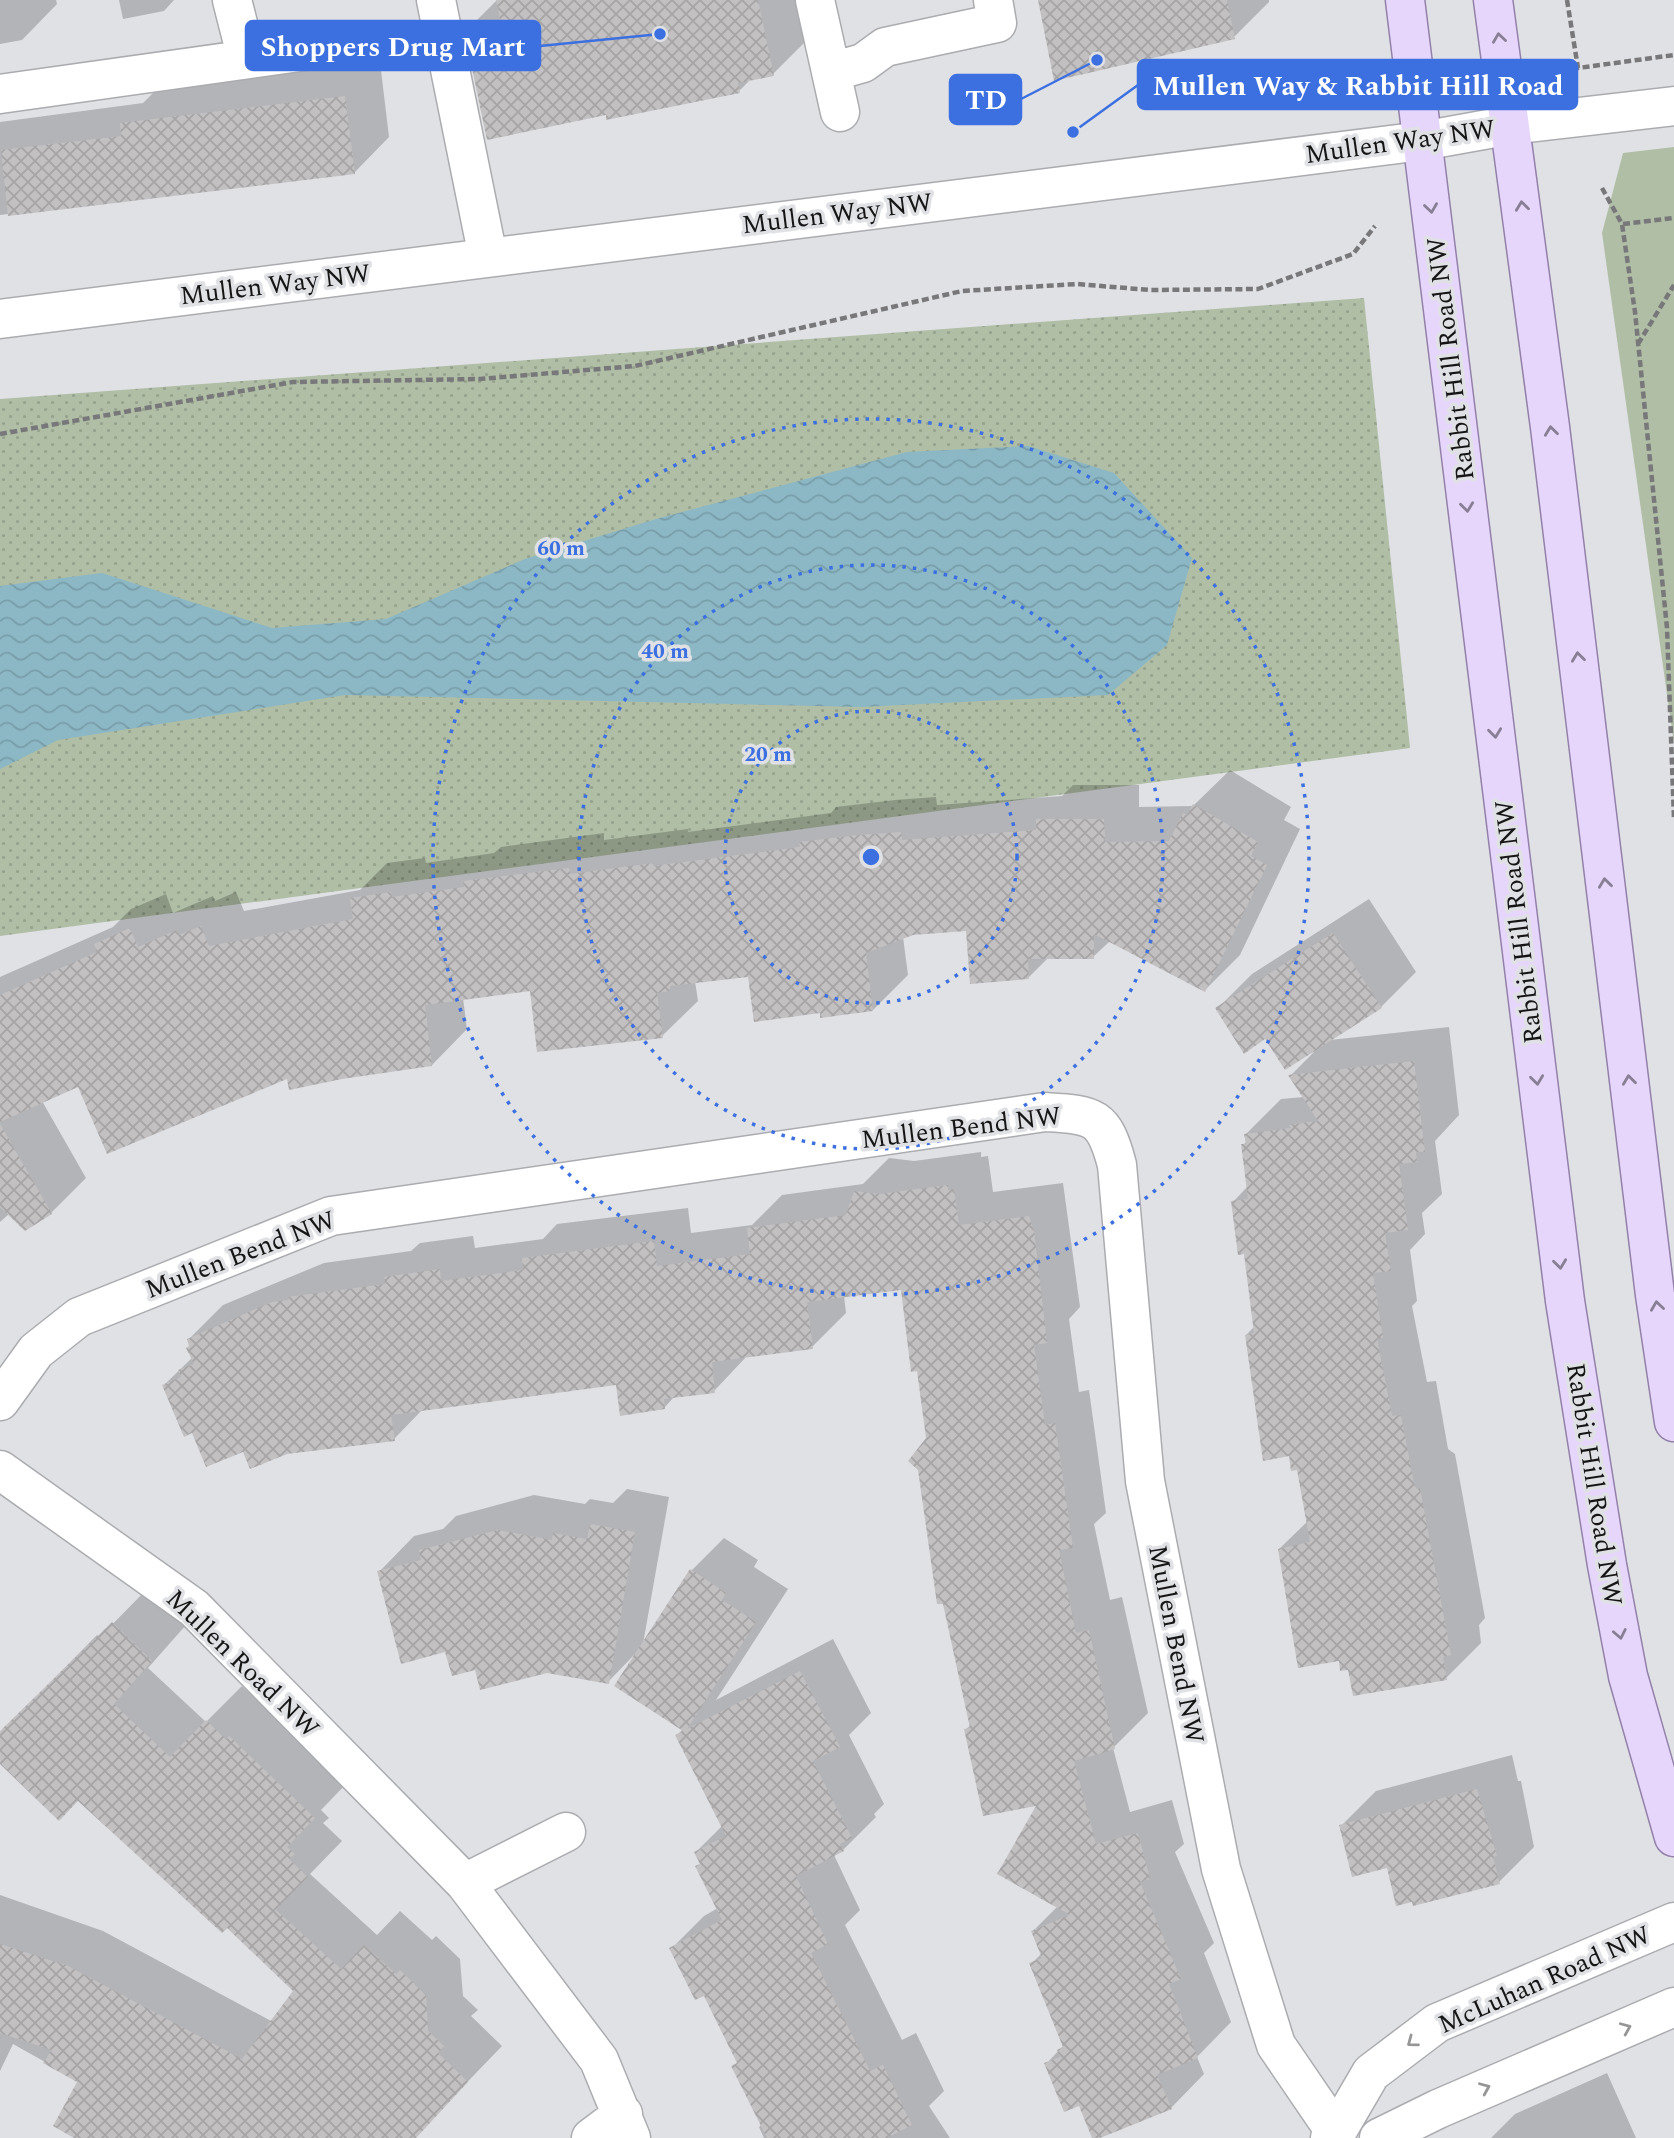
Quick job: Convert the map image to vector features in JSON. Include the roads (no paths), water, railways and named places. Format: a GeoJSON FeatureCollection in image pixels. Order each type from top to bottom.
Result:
{"type":"FeatureCollection","features":[{"type":"Feature","properties":{"kind":"main road","name":"Rabbit Hill Road NW"},"geometry":{"type":"LineString","coordinates":[[1405,0],[1565,1301],[1606,1565],[1629,1676],[1674,1837]]}},
{"type":"Feature","properties":{"kind":"main road"},"geometry":{"type":"LineString","coordinates":[[1493,0],[1511,125],[1653,1281],[1674,1422]]}},
{"type":"Feature","properties":{"kind":"street"},"geometry":{"type":"LineString","coordinates":[[232,0],[247,60]]}},
{"type":"Feature","properties":{"kind":"street"},"geometry":{"type":"LineString","coordinates":[[436,0],[488,257]]}},
{"type":"Feature","properties":{"kind":"street"},"geometry":{"type":"LineString","coordinates":[[815,0],[840,112]]}},
{"type":"Feature","properties":{"kind":"street"},"geometry":{"type":"LineString","coordinates":[[831,72],[863,63],[885,47],[997,23],[993,0]]}},
{"type":"Feature","properties":{"kind":"street"},"geometry":{"type":"LineString","coordinates":[[0,94],[342,46]]}},
{"type":"Feature","properties":{"kind":"street","name":"Mullen Way NW"},"geometry":{"type":"LineString","coordinates":[[0,319],[1422,141],[1511,125],[1674,106]]}},
{"type":"Feature","properties":{"kind":"street","name":"Mullen Bend NW"},"geometry":{"type":"LineString","coordinates":[[0,1401],[36,1351],[79,1317],[331,1216],[1045,1112],[1085,1115],[1108,1133],[1117,1165],[1145,1481],[1221,1869],[1276,2045],[1333,2136]]}},
{"type":"Feature","properties":{"kind":"street","name":"Mullen Road NW"},"geometry":{"type":"LineString","coordinates":[[0,1470],[194,1608],[465,1883],[598,2060],[627,2126]]}},
{"type":"Feature","properties":{"kind":"street"},"geometry":{"type":"LineString","coordinates":[[465,1883],[566,1832]]}},
{"type":"Feature","properties":{"kind":"street","name":"McLuhan Road NW"},"geometry":{"type":"LineString","coordinates":[[1333,2136],[1371,2073],[1437,2023],[1674,1922]]}},
{"type":"Feature","properties":{"kind":"street"},"geometry":{"type":"LineString","coordinates":[[1333,2136],[1378,2138],[1438,2109],[1674,2007]]}},
{"type":"Feature","properties":{"kind":"street"},"geometry":{"type":"LineString","coordinates":[[591,2138],[627,2126]]}},
{"type":"Feature","properties":{"kind":"water"},"geometry":{"type":"Polygon","coordinates":[[[1028,446],[1114,473],[1192,558],[1167,645],[1108,695],[861,707],[345,695],[58,740],[0,769],[0,586],[102,573],[272,628],[386,619],[525,559],[656,519],[907,452],[1028,446]]]}},
{"type":"Feature","properties":{"kind":"place","name":"Shoppers Drug Mart"},"geometry":{"type":"Point","coordinates":[660,34]}},
{"type":"Feature","properties":{"kind":"place","name":"TD"},"geometry":{"type":"Point","coordinates":[1097,60]}},
{"type":"Feature","properties":{"kind":"place","name":"Mullen Way & Rabbit Hill Road"},"geometry":{"type":"Point","coordinates":[1073,132]}}]}
